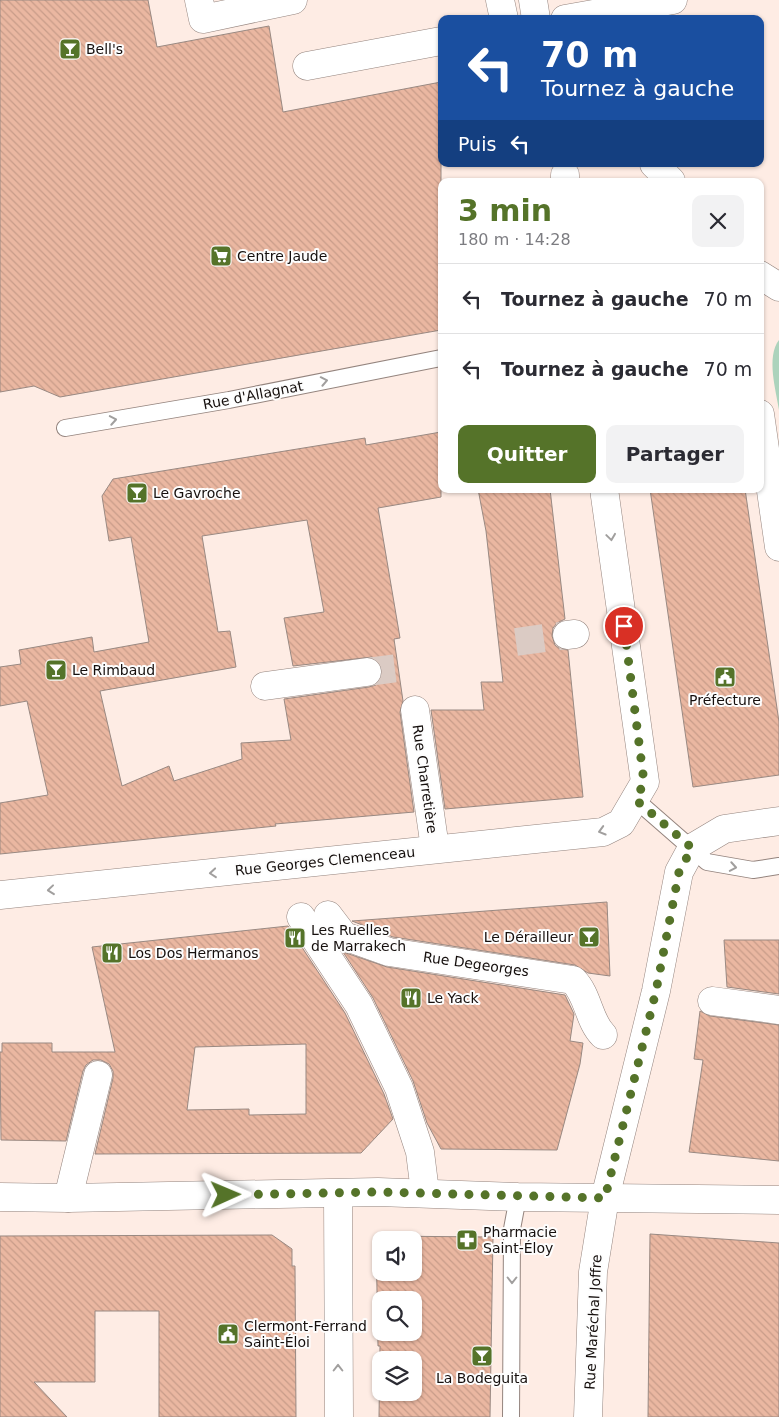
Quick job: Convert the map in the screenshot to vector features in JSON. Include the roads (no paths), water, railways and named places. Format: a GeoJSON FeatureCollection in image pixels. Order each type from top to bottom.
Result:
{"type":"FeatureCollection","features":[{"type":"Feature","properties":{"kind":"street"},"geometry":{"type":"LineString","coordinates":[[199,0],[203,19],[293,0]]}},
{"type":"Feature","properties":{"kind":"street"},"geometry":{"type":"LineString","coordinates":[[500,0],[503,15]]}},
{"type":"Feature","properties":{"kind":"street"},"geometry":{"type":"LineString","coordinates":[[532,0],[535,15]]}},
{"type":"Feature","properties":{"kind":"street"},"geometry":{"type":"LineString","coordinates":[[603,15],[673,0]]}},
{"type":"Feature","properties":{"kind":"street"},"geometry":{"type":"LineString","coordinates":[[307,66],[438,42]]}},
{"type":"Feature","properties":{"kind":"street"},"geometry":{"type":"LineString","coordinates":[[657,167],[668,178]]}},
{"type":"Feature","properties":{"kind":"street"},"geometry":{"type":"LineString","coordinates":[[764,278],[779,287]]}},
{"type":"Feature","properties":{"kind":"street"},"geometry":{"type":"LineString","coordinates":[[764,442],[779,547]]}},
{"type":"Feature","properties":{"kind":"street","name":"Rue Georges Clemenceau"},"geometry":{"type":"LineString","coordinates":[[0,895],[435,848],[603,832],[621,823],[636,800],[644,782],[644,773],[605,493]]}},
{"type":"Feature","properties":{"kind":"street"},"geometry":{"type":"LineString","coordinates":[[265,686],[367,672]]}},
{"type":"Feature","properties":{"kind":"street","name":"Rue Charretière"},"geometry":{"type":"LineString","coordinates":[[415,710],[435,848]]}},
{"type":"Feature","properties":{"kind":"street"},"geometry":{"type":"LineString","coordinates":[[692,848],[724,829],[779,821]]}},
{"type":"Feature","properties":{"kind":"street","name":"Rue Maréchal Joffre"},"geometry":{"type":"LineString","coordinates":[[588,1417],[594,1272],[605,1198],[656,991],[679,872],[692,848]]}},
{"type":"Feature","properties":{"kind":"street","name":"Rue Degeorges"},"geometry":{"type":"LineString","coordinates":[[328,915],[344,936],[389,952],[573,980],[582,989],[596,1028],[603,1035]]}},
{"type":"Feature","properties":{"kind":"street"},"geometry":{"type":"LineString","coordinates":[[301,917],[359,1005],[399,1088],[420,1152],[425,1192]]}},
{"type":"Feature","properties":{"kind":"street"},"geometry":{"type":"LineString","coordinates":[[712,1001],[779,1010]]}},
{"type":"Feature","properties":{"kind":"street"},"geometry":{"type":"LineString","coordinates":[[68,1198],[98,1075]]}},
{"type":"Feature","properties":{"kind":"street"},"geometry":{"type":"LineString","coordinates":[[0,1197],[68,1198],[425,1192],[518,1197],[779,1200]]}},
{"type":"Feature","properties":{"kind":"street"},"geometry":{"type":"LineString","coordinates":[[338,1194],[339,1417]]}},
{"type":"Feature","properties":{"kind":"lane","name":"Rue d'Allagnat"},"geometry":{"type":"LineString","coordinates":[[65,428],[229,400],[438,359]]}},
{"type":"Feature","properties":{"kind":"lane"},"geometry":{"type":"LineString","coordinates":[[636,800],[707,862],[753,870],[779,866]]}},
{"type":"Feature","properties":{"kind":"lane"},"geometry":{"type":"LineString","coordinates":[[511,1417],[512,1229],[518,1197]]}},
{"type":"Feature","properties":{"kind":"tunnel"},"geometry":{"type":"LineString","coordinates":[[516,642],[567,635]]}},
{"type":"Feature","properties":{"kind":"tunnel"},"geometry":{"type":"LineString","coordinates":[[367,672],[398,668]]}},
{"type":"Feature","properties":{"kind":"place","name":"Bell's"},"geometry":{"type":"Point","coordinates":[70,49]}},
{"type":"Feature","properties":{"kind":"place","name":"Centre Jaude"},"geometry":{"type":"Point","coordinates":[221,256]}},
{"type":"Feature","properties":{"kind":"place","name":"Le Gavroche"},"geometry":{"type":"Point","coordinates":[137,493]}},
{"type":"Feature","properties":{"kind":"place","name":"Le Rimbaud"},"geometry":{"type":"Point","coordinates":[56,670]}},
{"type":"Feature","properties":{"kind":"place","name":"Préfecture"},"geometry":{"type":"Point","coordinates":[725,677]}},
{"type":"Feature","properties":{"kind":"place","name":"Le Dérailleur"},"geometry":{"type":"Point","coordinates":[589,937]}},
{"type":"Feature","properties":{"kind":"place","name":"Les Ruelles de Marrakech"},"geometry":{"type":"Point","coordinates":[295,938]}},
{"type":"Feature","properties":{"kind":"place","name":"Los Dos Hermanos"},"geometry":{"type":"Point","coordinates":[112,953]}},
{"type":"Feature","properties":{"kind":"place","name":"Le Yack"},"geometry":{"type":"Point","coordinates":[411,998]}},
{"type":"Feature","properties":{"kind":"place","name":"Pharmacie Saint-Éloy"},"geometry":{"type":"Point","coordinates":[467,1240]}},
{"type":"Feature","properties":{"kind":"place","name":"Clermont-Ferrand Saint-Éloi"},"geometry":{"type":"Point","coordinates":[228,1334]}},
{"type":"Feature","properties":{"kind":"place","name":"La Bodeguita"},"geometry":{"type":"Point","coordinates":[482,1356]}}]}
